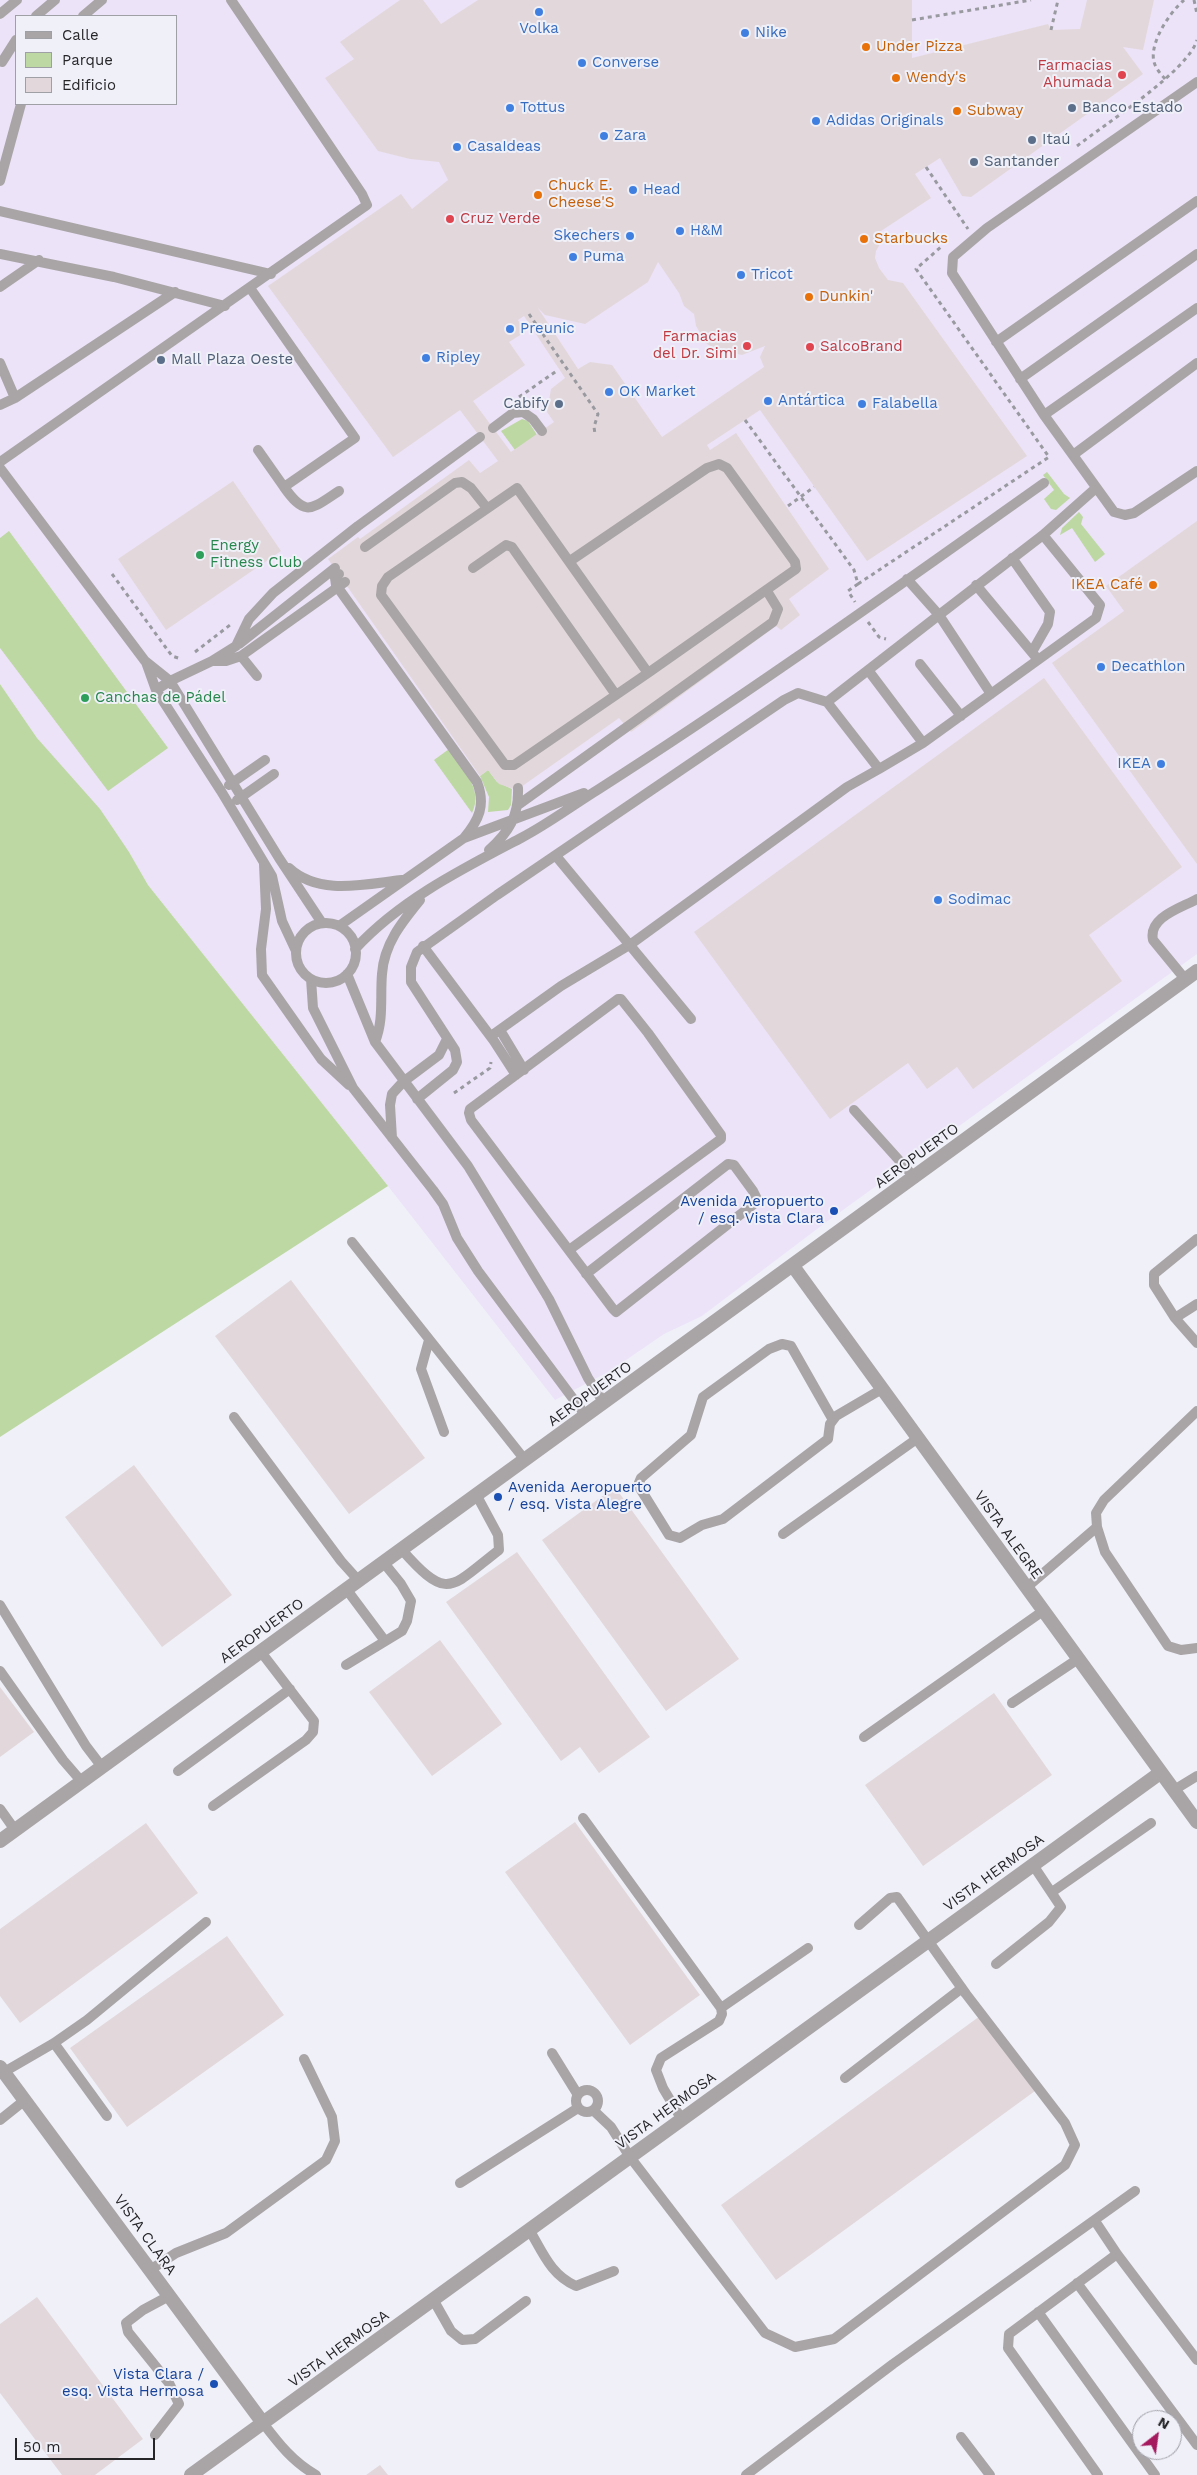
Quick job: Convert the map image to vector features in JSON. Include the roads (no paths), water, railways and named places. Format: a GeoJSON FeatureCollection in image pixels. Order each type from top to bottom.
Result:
{"type":"FeatureCollection","features":[{"type":"Feature","properties":{"kind":"street","name":"AEROPUERTO"},"geometry":{"type":"LineString","coordinates":[[0,1841],[915,1178],[1197,971]]}},
{"type":"Feature","properties":{"kind":"street","name":"VISTA ALEGRE"},"geometry":{"type":"LineString","coordinates":[[793,1266],[1197,1822]]}},
{"type":"Feature","properties":{"kind":"street","name":"VISTA HERMOSA"},"geometry":{"type":"LineString","coordinates":[[192,2475],[1160,1773]]}},
{"type":"Feature","properties":{"kind":"street","name":"VISTA CLARA"},"geometry":{"type":"LineString","coordinates":[[2,2069],[263,2423]]}},
{"type":"Feature","properties":{"kind":"lane"},"geometry":{"type":"LineString","coordinates":[[0,14],[16,0]]}},
{"type":"Feature","properties":{"kind":"lane"},"geometry":{"type":"LineString","coordinates":[[37,15],[55,0]]}},
{"type":"Feature","properties":{"kind":"lane"},"geometry":{"type":"LineString","coordinates":[[84,15],[102,0]]}},
{"type":"Feature","properties":{"kind":"lane"},"geometry":{"type":"LineString","coordinates":[[0,462],[271,274],[366,206],[368,202],[230,0]]}},
{"type":"Feature","properties":{"kind":"lane"},"geometry":{"type":"LineString","coordinates":[[1,66],[15,42]]}},
{"type":"Feature","properties":{"kind":"lane"},"geometry":{"type":"LineString","coordinates":[[0,50],[1,66]]}},
{"type":"Feature","properties":{"kind":"lane"},"geometry":{"type":"LineString","coordinates":[[1197,82],[987,228],[953,257],[952,272],[1044,416],[1114,512],[1119,515],[1129,515],[1197,471]]}},
{"type":"Feature","properties":{"kind":"lane"},"geometry":{"type":"LineString","coordinates":[[0,181],[21,105]]}},
{"type":"Feature","properties":{"kind":"lane"},"geometry":{"type":"LineString","coordinates":[[996,342],[1197,201]]}},
{"type":"Feature","properties":{"kind":"lane"},"geometry":{"type":"LineString","coordinates":[[0,211],[271,274]]}},
{"type":"Feature","properties":{"kind":"lane"},"geometry":{"type":"LineString","coordinates":[[0,254],[40,260],[175,292],[225,306]]}},
{"type":"Feature","properties":{"kind":"lane"},"geometry":{"type":"LineString","coordinates":[[1020,379],[1197,254]]}},
{"type":"Feature","properties":{"kind":"lane"},"geometry":{"type":"LineString","coordinates":[[0,287],[40,260]]}},
{"type":"Feature","properties":{"kind":"lane"},"geometry":{"type":"LineString","coordinates":[[250,288],[355,438],[284,487]]}},
{"type":"Feature","properties":{"kind":"lane"},"geometry":{"type":"LineString","coordinates":[[0,405],[15,398],[175,292]]}},
{"type":"Feature","properties":{"kind":"lane"},"geometry":{"type":"LineString","coordinates":[[1044,416],[1197,308]]}},
{"type":"Feature","properties":{"kind":"lane"},"geometry":{"type":"LineString","coordinates":[[0,363],[15,398]]}},
{"type":"Feature","properties":{"kind":"lane"},"geometry":{"type":"LineString","coordinates":[[1073,455],[1197,363]]}},
{"type":"Feature","properties":{"kind":"lane"},"geometry":{"type":"LineString","coordinates":[[493,428],[513,414],[523,412],[533,419],[542,431]]}},
{"type":"Feature","properties":{"kind":"lane"},"geometry":{"type":"LineString","coordinates":[[238,651],[250,619],[274,593],[358,526],[480,437]]}},
{"type":"Feature","properties":{"kind":"lane"},"geometry":{"type":"LineString","coordinates":[[258,450],[295,502],[307,508],[316,506],[339,491]]}},
{"type":"Feature","properties":{"kind":"lane"},"geometry":{"type":"LineString","coordinates":[[570,561],[707,468],[719,464],[727,468],[795,562],[796,569],[767,591],[514,765],[505,765],[383,600],[382,586],[388,577],[517,488],[648,672]]}},
{"type":"Feature","properties":{"kind":"lane"},"geometry":{"type":"LineString","coordinates":[[0,468],[145,661],[170,681],[279,858],[322,923]]}},
{"type":"Feature","properties":{"kind":"lane"},"geometry":{"type":"LineString","coordinates":[[365,547],[455,484],[462,482],[471,488],[487,508]]}},
{"type":"Feature","properties":{"kind":"lane"},"geometry":{"type":"LineString","coordinates":[[355,949],[378,924],[481,857],[522,837],[601,787],[862,612],[1044,483]]}},
{"type":"Feature","properties":{"kind":"lane"},"geometry":{"type":"LineString","coordinates":[[827,702],[1043,535],[1096,488]]}},
{"type":"Feature","properties":{"kind":"lane"},"geometry":{"type":"LineString","coordinates":[[495,1037],[561,986],[631,944],[847,787],[923,743],[991,694],[1035,656],[1096,618],[1100,605],[1043,535]]}},
{"type":"Feature","properties":{"kind":"lane"},"geometry":{"type":"LineString","coordinates":[[473,568],[506,545],[512,546],[616,695]]}},
{"type":"Feature","properties":{"kind":"lane"},"geometry":{"type":"LineString","coordinates":[[1012,558],[1050,612],[1048,624],[1035,656]]}},
{"type":"Feature","properties":{"kind":"lane"},"geometry":{"type":"LineString","coordinates":[[238,651],[340,574]]}},
{"type":"Feature","properties":{"kind":"lane"},"geometry":{"type":"LineString","coordinates":[[156,690],[170,681],[212,661],[238,651],[340,574]]}},
{"type":"Feature","properties":{"kind":"lane"},"geometry":{"type":"LineString","coordinates":[[340,574],[335,578],[336,585],[477,782],[482,798],[481,811],[474,826],[464,838]]}},
{"type":"Feature","properties":{"kind":"lane"},"geometry":{"type":"LineString","coordinates":[[907,579],[939,615],[991,694]]}},
{"type":"Feature","properties":{"kind":"lane"},"geometry":{"type":"LineString","coordinates":[[976,585],[1035,656]]}},
{"type":"Feature","properties":{"kind":"lane"},"geometry":{"type":"LineString","coordinates":[[518,805],[773,622],[778,608],[767,591]]}},
{"type":"Feature","properties":{"kind":"lane"},"geometry":{"type":"LineString","coordinates":[[238,651],[257,676]]}},
{"type":"Feature","properties":{"kind":"lane"},"geometry":{"type":"LineString","coordinates":[[145,661],[156,690],[264,860],[276,887],[282,921],[296,951],[298,964],[311,979],[313,1008],[353,1088],[443,1204],[462,1246],[478,1271],[586,1416]]}},
{"type":"Feature","properties":{"kind":"lane"},"geometry":{"type":"LineString","coordinates":[[920,664],[961,716]]}},
{"type":"Feature","properties":{"kind":"lane"},"geometry":{"type":"LineString","coordinates":[[868,670],[923,743]]}},
{"type":"Feature","properties":{"kind":"lane"},"geometry":{"type":"LineString","coordinates":[[417,1099],[456,1066],[457,1057],[411,982],[411,967],[417,952],[423,946],[784,700],[798,693],[827,702],[879,769]]}},
{"type":"Feature","properties":{"kind":"lane"},"geometry":{"type":"LineString","coordinates":[[221,791],[265,760]]}},
{"type":"Feature","properties":{"kind":"lane"},"geometry":{"type":"LineString","coordinates":[[230,805],[274,774]]}},
{"type":"Feature","properties":{"kind":"lane"},"geometry":{"type":"LineString","coordinates":[[339,926],[464,838],[601,787]]}},
{"type":"Feature","properties":{"kind":"lane"},"geometry":{"type":"LineString","coordinates":[[481,857],[504,836],[515,818],[518,805],[518,788]]}},
{"type":"Feature","properties":{"kind":"lane"},"geometry":{"type":"LineString","coordinates":[[556,856],[631,944],[691,1019]]}},
{"type":"Feature","properties":{"kind":"lane"},"geometry":{"type":"LineString","coordinates":[[279,858],[305,880],[328,885],[403,880]]}},
{"type":"Feature","properties":{"kind":"lane"},"geometry":{"type":"LineString","coordinates":[[264,860],[266,895],[260,949],[262,975],[321,1059],[336,1075],[353,1088]]}},
{"type":"Feature","properties":{"kind":"lane"},"geometry":{"type":"LineString","coordinates":[[375,1042],[381,1022],[382,972],[385,954],[396,930],[427,892]]}},
{"type":"Feature","properties":{"kind":"lane"},"geometry":{"type":"LineString","coordinates":[[1185,979],[1153,940],[1151,932],[1155,923],[1197,899]]}},
{"type":"Feature","properties":{"kind":"lane"},"geometry":{"type":"LineString","coordinates":[[296,951],[301,935],[314,925],[322,923],[339,926],[350,936],[355,949],[355,958],[347,974],[334,981],[326,982],[311,979]]}},
{"type":"Feature","properties":{"kind":"lane"},"geometry":{"type":"LineString","coordinates":[[423,946],[495,1037],[520,1072]]}},
{"type":"Feature","properties":{"kind":"lane"},"geometry":{"type":"LineString","coordinates":[[347,974],[375,1042],[403,1082],[468,1166],[548,1299],[589,1380],[604,1403]]}},
{"type":"Feature","properties":{"kind":"lane"},"geometry":{"type":"LineString","coordinates":[[570,1250],[721,1140],[721,1135],[648,1033],[621,999],[618,999],[470,1109],[469,1115],[570,1250],[586,1274],[612,1309],[619,1311],[755,1203],[756,1195],[734,1165],[728,1164],[586,1274]]}},
{"type":"Feature","properties":{"kind":"lane"},"geometry":{"type":"LineString","coordinates":[[495,1037],[520,1072]]}},
{"type":"Feature","properties":{"kind":"lane"},"geometry":{"type":"LineString","coordinates":[[392,1139],[390,1105],[392,1094],[403,1082],[439,1055],[447,1039]]}},
{"type":"Feature","properties":{"kind":"lane"},"geometry":{"type":"LineString","coordinates":[[854,1110],[915,1178]]}},
{"type":"Feature","properties":{"kind":"lane"},"geometry":{"type":"LineString","coordinates":[[1197,1239],[1160,1267],[1153,1279],[1154,1286],[1175,1318],[1197,1344]]}},
{"type":"Feature","properties":{"kind":"lane"},"geometry":{"type":"LineString","coordinates":[[352,1242],[525,1460]]}},
{"type":"Feature","properties":{"kind":"lane"},"geometry":{"type":"LineString","coordinates":[[1175,1318],[1197,1304]]}},
{"type":"Feature","properties":{"kind":"lane"},"geometry":{"type":"LineString","coordinates":[[429,1340],[421,1369],[444,1432]]}},
{"type":"Feature","properties":{"kind":"lane"},"geometry":{"type":"LineString","coordinates":[[833,1420],[791,1346],[782,1344],[769,1349],[703,1397],[691,1435],[641,1478],[638,1485],[669,1535],[680,1538],[702,1524],[723,1519],[817,1450],[828,1439],[833,1420],[882,1389]]}},
{"type":"Feature","properties":{"kind":"lane"},"geometry":{"type":"LineString","coordinates":[[1197,1411],[1104,1500],[1096,1513],[1097,1527],[1106,1552],[1168,1646],[1181,1650],[1197,1648]]}},
{"type":"Feature","properties":{"kind":"lane"},"geometry":{"type":"LineString","coordinates":[[234,1417],[341,1561],[359,1581]]}},
{"type":"Feature","properties":{"kind":"lane"},"geometry":{"type":"LineString","coordinates":[[783,1534],[918,1438]]}},
{"type":"Feature","properties":{"kind":"lane"},"geometry":{"type":"LineString","coordinates":[[402,1550],[422,1572],[437,1583],[455,1584],[499,1550],[498,1535],[477,1496]]}},
{"type":"Feature","properties":{"kind":"lane"},"geometry":{"type":"LineString","coordinates":[[1026,1588],[1097,1527]]}},
{"type":"Feature","properties":{"kind":"lane"},"geometry":{"type":"LineString","coordinates":[[346,1664],[402,1631],[410,1613],[411,1602],[401,1584],[384,1563]]}},
{"type":"Feature","properties":{"kind":"lane"},"geometry":{"type":"LineString","coordinates":[[347,1590],[385,1641]]}},
{"type":"Feature","properties":{"kind":"lane"},"geometry":{"type":"LineString","coordinates":[[0,1605],[86,1746],[102,1767]]}},
{"type":"Feature","properties":{"kind":"lane"},"geometry":{"type":"LineString","coordinates":[[864,1737],[1043,1611]]}},
{"type":"Feature","properties":{"kind":"lane"},"geometry":{"type":"LineString","coordinates":[[213,1806],[306,1740],[313,1732],[314,1721],[261,1652]]}},
{"type":"Feature","properties":{"kind":"lane"},"geometry":{"type":"LineString","coordinates":[[1012,1703],[1078,1659]]}},
{"type":"Feature","properties":{"kind":"lane"},"geometry":{"type":"LineString","coordinates":[[0,1670],[63,1760],[82,1782]]}},
{"type":"Feature","properties":{"kind":"lane"},"geometry":{"type":"LineString","coordinates":[[178,1771],[290,1689]]}},
{"type":"Feature","properties":{"kind":"lane"},"geometry":{"type":"LineString","coordinates":[[1174,1790],[1197,1776]]}},
{"type":"Feature","properties":{"kind":"lane"},"geometry":{"type":"LineString","coordinates":[[0,1809],[15,1830]]}},
{"type":"Feature","properties":{"kind":"lane"},"geometry":{"type":"LineString","coordinates":[[583,1818],[721,2008],[720,2021],[661,2058],[656,2070],[663,2088],[682,2120]]}},
{"type":"Feature","properties":{"kind":"lane"},"geometry":{"type":"LineString","coordinates":[[1052,1892],[1151,1823]]}},
{"type":"Feature","properties":{"kind":"lane"},"geometry":{"type":"LineString","coordinates":[[996,1964],[1049,1922],[1061,1907],[1033,1865]]}},
{"type":"Feature","properties":{"kind":"lane"},"geometry":{"type":"LineString","coordinates":[[593,2110],[610,2127],[630,2157],[764,2333],[795,2347],[834,2339],[1066,2165],[1075,2145],[1065,2123],[962,1988],[930,1940],[897,1897],[890,1898],[859,1925]]}},
{"type":"Feature","properties":{"kind":"lane"},"geometry":{"type":"LineString","coordinates":[[2,2069],[54,2043],[87,2020],[206,1922]]}},
{"type":"Feature","properties":{"kind":"lane"},"geometry":{"type":"LineString","coordinates":[[721,2008],[808,1948]]}},
{"type":"Feature","properties":{"kind":"lane"},"geometry":{"type":"LineString","coordinates":[[845,2078],[962,1988]]}},
{"type":"Feature","properties":{"kind":"lane"},"geometry":{"type":"LineString","coordinates":[[54,2043],[107,2116]]}},
{"type":"Feature","properties":{"kind":"lane"},"geometry":{"type":"LineString","coordinates":[[552,2054],[578,2095]]}},
{"type":"Feature","properties":{"kind":"lane"},"geometry":{"type":"LineString","coordinates":[[150,2270],[176,2253],[226,2233],[326,2160],[335,2140],[332,2117],[304,2059]]}},
{"type":"Feature","properties":{"kind":"lane"},"geometry":{"type":"LineString","coordinates":[[589,2091],[595,2094],[598,2099],[597,2106],[593,2110],[585,2112],[578,2108],[576,2101],[578,2095],[589,2091]]}},
{"type":"Feature","properties":{"kind":"lane"},"geometry":{"type":"LineString","coordinates":[[0,2120],[25,2100]]}},
{"type":"Feature","properties":{"kind":"lane"},"geometry":{"type":"LineString","coordinates":[[460,2183],[578,2108]]}},
{"type":"Feature","properties":{"kind":"lane"},"geometry":{"type":"LineString","coordinates":[[746,2475],[893,2364],[1135,2191]]}},
{"type":"Feature","properties":{"kind":"lane"},"geometry":{"type":"LineString","coordinates":[[1095,2221],[1117,2254],[1197,2360]]}},
{"type":"Feature","properties":{"kind":"lane"},"geometry":{"type":"LineString","coordinates":[[530,2231],[558,2277],[576,2286],[614,2271]]}},
{"type":"Feature","properties":{"kind":"lane"},"geometry":{"type":"LineString","coordinates":[[1098,2475],[1008,2348],[1009,2334],[1117,2254]]}},
{"type":"Feature","properties":{"kind":"lane"},"geometry":{"type":"LineString","coordinates":[[1077,2283],[1197,2445]]}},
{"type":"Feature","properties":{"kind":"lane"},"geometry":{"type":"LineString","coordinates":[[154,2435],[179,2404],[169,2383],[128,2332],[126,2323],[143,2310],[169,2296]]}},
{"type":"Feature","properties":{"kind":"lane"},"geometry":{"type":"LineString","coordinates":[[434,2301],[451,2331],[462,2340],[475,2338],[526,2301]]}},
{"type":"Feature","properties":{"kind":"lane"},"geometry":{"type":"LineString","coordinates":[[1038,2312],[1155,2475]]}},
{"type":"Feature","properties":{"kind":"lane"},"geometry":{"type":"LineString","coordinates":[[263,2423],[282,2449],[302,2467],[316,2475]]}},
{"type":"Feature","properties":{"kind":"lane"},"geometry":{"type":"LineString","coordinates":[[961,2437],[990,2475]]}},
{"type":"Feature","properties":{"kind":"place","name":"Volka"},"geometry":{"type":"Point","coordinates":[539,12]}},
{"type":"Feature","properties":{"kind":"place","name":"Nike"},"geometry":{"type":"Point","coordinates":[745,33]}},
{"type":"Feature","properties":{"kind":"place","name":"Under Pizza"},"geometry":{"type":"Point","coordinates":[866,47]}},
{"type":"Feature","properties":{"kind":"place","name":"Converse"},"geometry":{"type":"Point","coordinates":[582,63]}},
{"type":"Feature","properties":{"kind":"place","name":"Farmacias Ahumada"},"geometry":{"type":"Point","coordinates":[1122,75]}},
{"type":"Feature","properties":{"kind":"place","name":"Wendy's"},"geometry":{"type":"Point","coordinates":[896,78]}},
{"type":"Feature","properties":{"kind":"place","name":"Tottus"},"geometry":{"type":"Point","coordinates":[510,108]}},
{"type":"Feature","properties":{"kind":"place","name":"Banco Estado"},"geometry":{"type":"Point","coordinates":[1072,108]}},
{"type":"Feature","properties":{"kind":"place","name":"Subway"},"geometry":{"type":"Point","coordinates":[957,111]}},
{"type":"Feature","properties":{"kind":"place","name":"Adidas Originals"},"geometry":{"type":"Point","coordinates":[816,121]}},
{"type":"Feature","properties":{"kind":"place","name":"Zara"},"geometry":{"type":"Point","coordinates":[604,136]}},
{"type":"Feature","properties":{"kind":"place","name":"Itaú"},"geometry":{"type":"Point","coordinates":[1032,140]}},
{"type":"Feature","properties":{"kind":"place","name":"CasaIdeas"},"geometry":{"type":"Point","coordinates":[457,147]}},
{"type":"Feature","properties":{"kind":"place","name":"Santander"},"geometry":{"type":"Point","coordinates":[974,162]}},
{"type":"Feature","properties":{"kind":"place","name":"Head"},"geometry":{"type":"Point","coordinates":[633,190]}},
{"type":"Feature","properties":{"kind":"place","name":"Chuck E. Cheese'S"},"geometry":{"type":"Point","coordinates":[538,195]}},
{"type":"Feature","properties":{"kind":"place","name":"Cruz Verde"},"geometry":{"type":"Point","coordinates":[450,219]}},
{"type":"Feature","properties":{"kind":"place","name":"H&M"},"geometry":{"type":"Point","coordinates":[680,231]}},
{"type":"Feature","properties":{"kind":"place","name":"Skechers"},"geometry":{"type":"Point","coordinates":[630,236]}},
{"type":"Feature","properties":{"kind":"place","name":"Starbucks"},"geometry":{"type":"Point","coordinates":[864,239]}},
{"type":"Feature","properties":{"kind":"place","name":"Puma"},"geometry":{"type":"Point","coordinates":[573,257]}},
{"type":"Feature","properties":{"kind":"place","name":"Tricot"},"geometry":{"type":"Point","coordinates":[741,275]}},
{"type":"Feature","properties":{"kind":"place","name":"Dunkin'"},"geometry":{"type":"Point","coordinates":[809,297]}},
{"type":"Feature","properties":{"kind":"place","name":"Preunic"},"geometry":{"type":"Point","coordinates":[510,329]}},
{"type":"Feature","properties":{"kind":"place","name":"Farmacias del Dr. Simi"},"geometry":{"type":"Point","coordinates":[747,346]}},
{"type":"Feature","properties":{"kind":"place","name":"SalcoBrand"},"geometry":{"type":"Point","coordinates":[810,347]}},
{"type":"Feature","properties":{"kind":"place","name":"Ripley"},"geometry":{"type":"Point","coordinates":[426,358]}},
{"type":"Feature","properties":{"kind":"place","name":"Mall Plaza Oeste"},"geometry":{"type":"Point","coordinates":[161,360]}},
{"type":"Feature","properties":{"kind":"place","name":"OK Market"},"geometry":{"type":"Point","coordinates":[609,392]}},
{"type":"Feature","properties":{"kind":"place","name":"Antártica"},"geometry":{"type":"Point","coordinates":[768,401]}},
{"type":"Feature","properties":{"kind":"place","name":"Cabify"},"geometry":{"type":"Point","coordinates":[559,404]}},
{"type":"Feature","properties":{"kind":"place","name":"Falabella"},"geometry":{"type":"Point","coordinates":[862,404]}},
{"type":"Feature","properties":{"kind":"place","name":"Energy Fitness Club"},"geometry":{"type":"Point","coordinates":[200,555]}},
{"type":"Feature","properties":{"kind":"place","name":"IKEA Café"},"geometry":{"type":"Point","coordinates":[1153,585]}},
{"type":"Feature","properties":{"kind":"place","name":"Decathlon"},"geometry":{"type":"Point","coordinates":[1101,667]}},
{"type":"Feature","properties":{"kind":"place","name":"Canchas de Pádel"},"geometry":{"type":"Point","coordinates":[85,698]}},
{"type":"Feature","properties":{"kind":"place","name":"IKEA"},"geometry":{"type":"Point","coordinates":[1161,764]}},
{"type":"Feature","properties":{"kind":"place","name":"Sodimac"},"geometry":{"type":"Point","coordinates":[938,900]}},
{"type":"Feature","properties":{"kind":"place","name":"Avenida Aeropuerto / esq. Vista Clara"},"geometry":{"type":"Point","coordinates":[834,1211]}},
{"type":"Feature","properties":{"kind":"place","name":"Avenida Aeropuerto / esq. Vista Alegre"},"geometry":{"type":"Point","coordinates":[498,1497]}},
{"type":"Feature","properties":{"kind":"place","name":"Vista Clara / esq. Vista Hermosa"},"geometry":{"type":"Point","coordinates":[214,2384]}}]}
